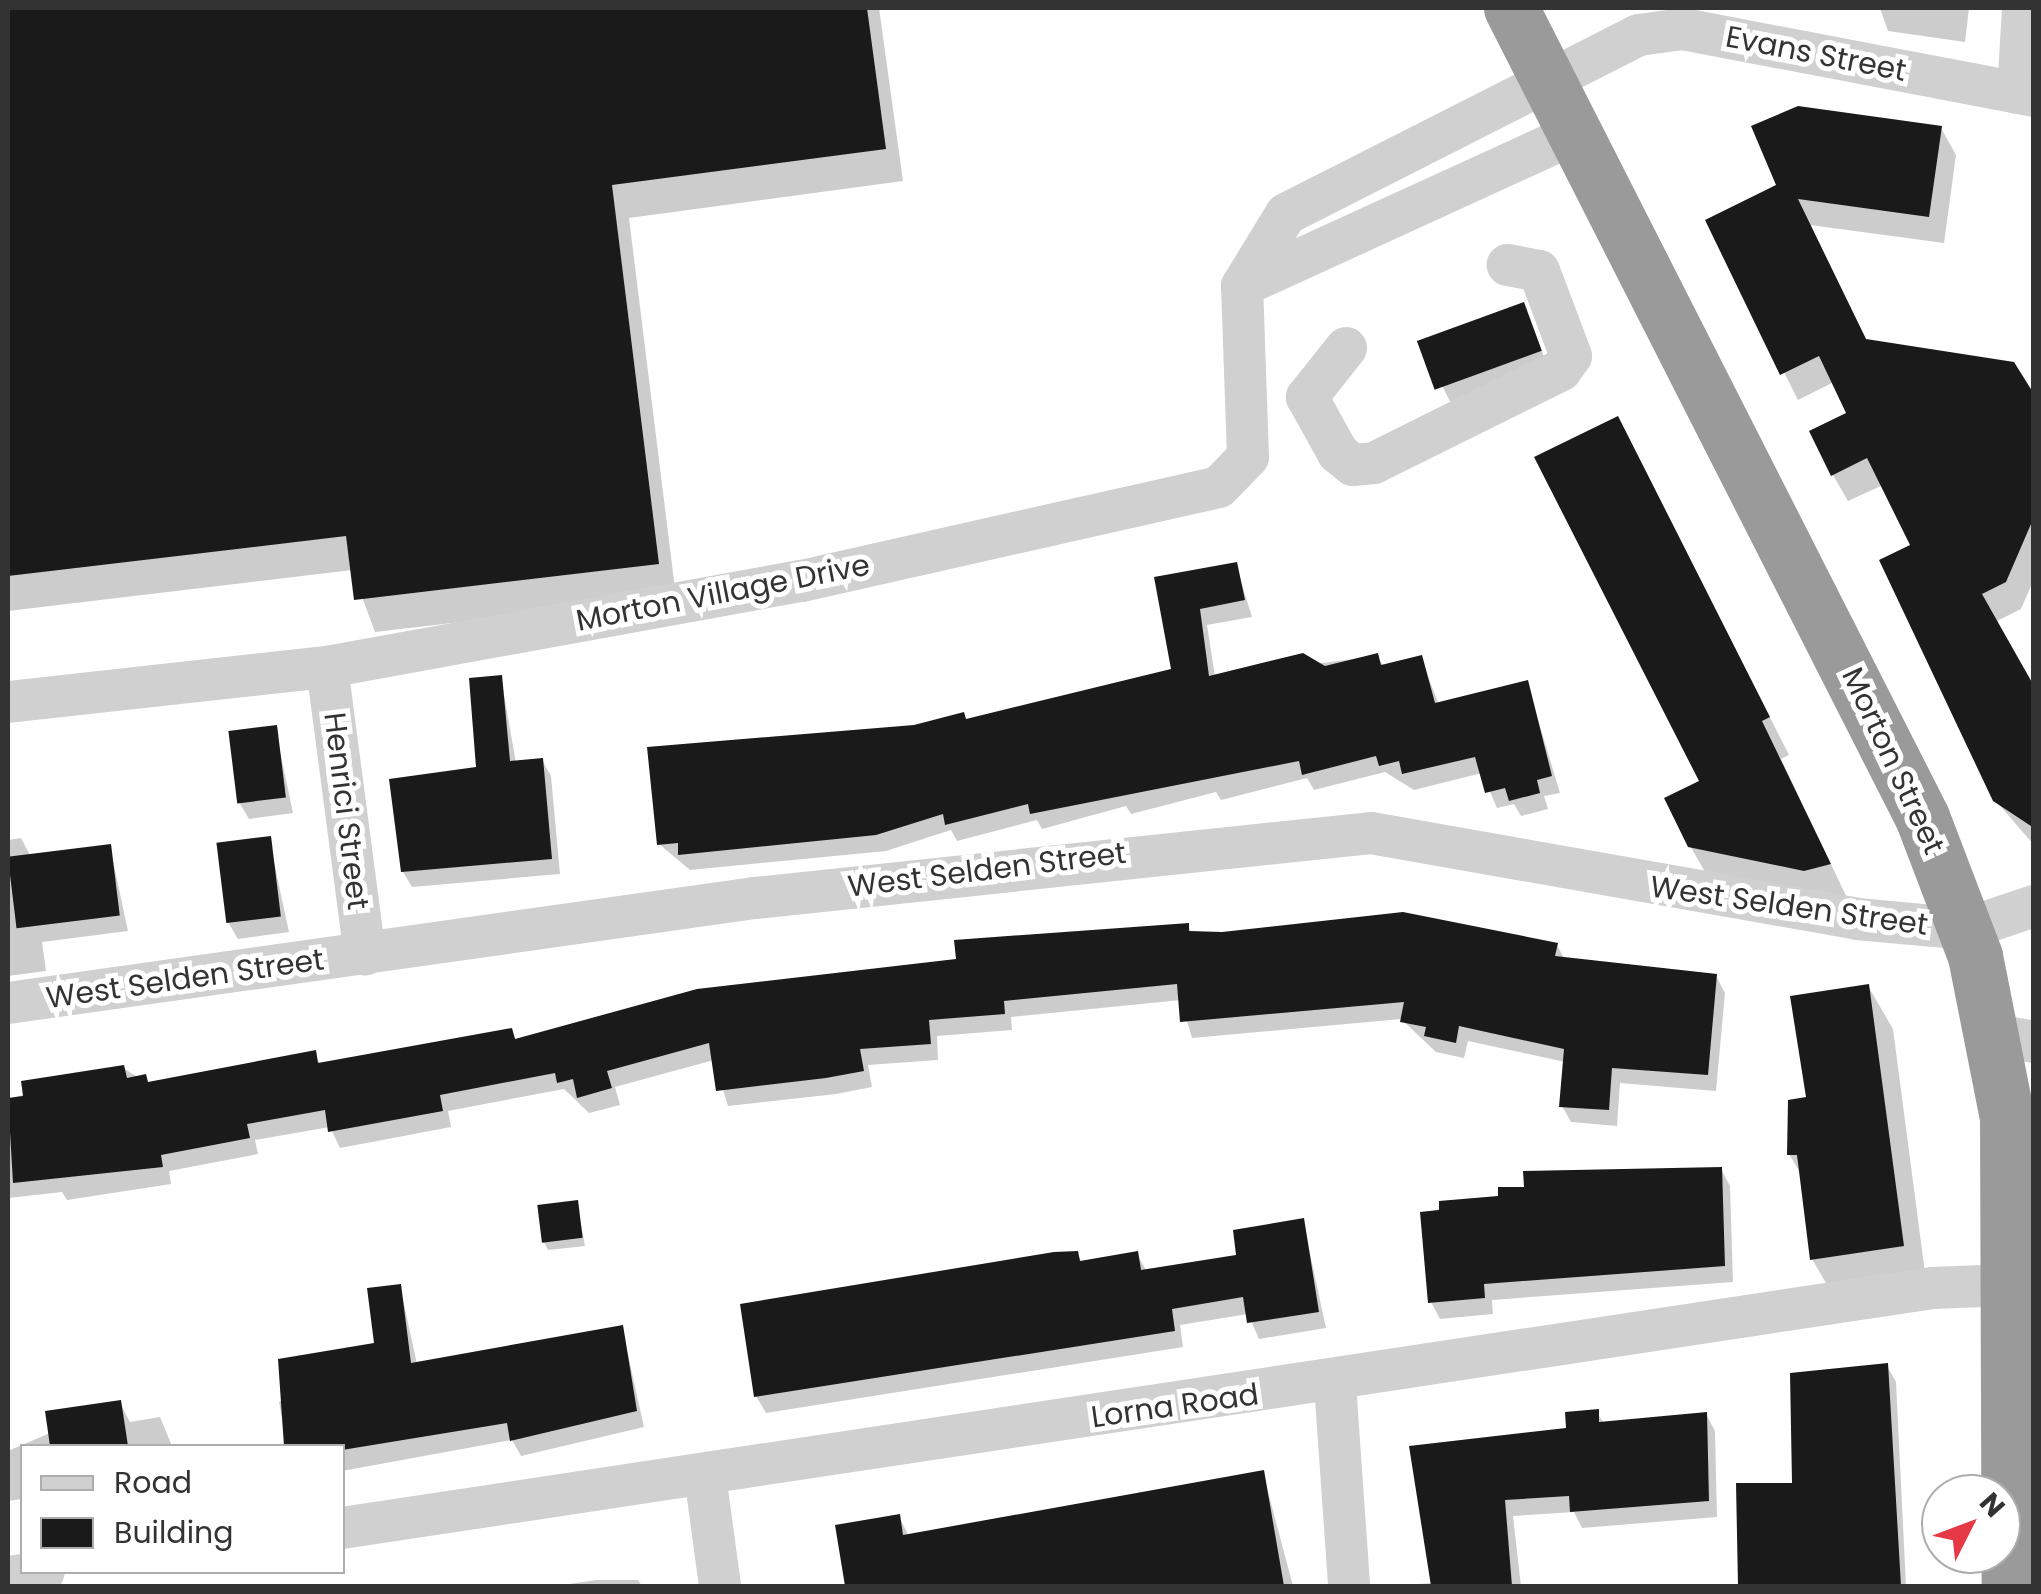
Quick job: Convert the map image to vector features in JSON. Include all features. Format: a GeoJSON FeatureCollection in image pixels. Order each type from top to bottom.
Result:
{"type":"FeatureCollection","features":[{"type":"Feature","properties":{"kind":"highway","name":"Morton Street"},"geometry":{"type":"LineString","coordinates":[[1510,8],[1579,132],[1922,817],[2014,1038],[2007,1117],[2008,1586]]}},
{"type":"Feature","properties":{"kind":"street"},"geometry":{"type":"LineString","coordinates":[[2023,8],[2026,94]]}},
{"type":"Feature","properties":{"kind":"street","name":"Evans Street"},"geometry":{"type":"LineString","coordinates":[[1548,80],[1640,34],[1682,29],[2026,94]]}},
{"type":"Feature","properties":{"kind":"street"},"geometry":{"type":"LineString","coordinates":[[1242,286],[1286,214],[1548,80]]}},
{"type":"Feature","properties":{"kind":"street"},"geometry":{"type":"LineString","coordinates":[[1242,286],[1579,132]]}},
{"type":"Feature","properties":{"kind":"street"},"geometry":{"type":"LineString","coordinates":[[1346,348],[1307,397],[1338,453],[1353,465],[1374,463],[1561,370],[1571,356],[1539,271],[1508,265]]}},
{"type":"Feature","properties":{"kind":"street","name":"Morton Village Drive"},"geometry":{"type":"LineString","coordinates":[[8,702],[327,668],[802,581],[1218,487],[1248,457],[1242,286]]}},
{"type":"Feature","properties":{"kind":"street","name":"Henrici Street"},"geometry":{"type":"LineString","coordinates":[[327,668],[365,954]]}},
{"type":"Feature","properties":{"kind":"street","name":"West Selden Street"},"geometry":{"type":"LineString","coordinates":[[8,1003],[755,898],[1371,832],[1751,907],[1966,929]]}},
{"type":"Feature","properties":{"kind":"street"},"geometry":{"type":"LineString","coordinates":[[1966,929],[2034,906]]}},
{"type":"Feature","properties":{"kind":"street","name":"Lorna Road"},"geometry":{"type":"LineString","coordinates":[[345,1528],[1336,1384],[1933,1288],[2008,1285]]}},
{"type":"Feature","properties":{"kind":"street"},"geometry":{"type":"LineString","coordinates":[[1336,1384],[1349,1586]]}},
{"type":"Feature","properties":{"kind":"street"},"geometry":{"type":"LineString","coordinates":[[706,1475],[720,1586]]}},
{"type":"Feature","properties":{"kind":"building"},"geometry":{"type":"Polygon","coordinates":[[[8,8],[867,8],[886,149],[612,185],[659,564],[354,600],[346,536],[8,576],[8,8]]]}},
{"type":"Feature","properties":{"kind":"building"},"geometry":{"type":"Polygon","coordinates":[[[1798,106],[1942,126],[1929,217],[1798,199],[1866,339],[2014,362],[2034,394],[2034,517],[2006,582],[1982,594],[2034,686],[2034,828],[1993,801],[1879,560],[1910,545],[1867,458],[1831,476],[1809,431],[1846,413],[1819,356],[1780,375],[1705,220],[1776,185],[1751,126],[1798,106]]]}},
{"type":"Feature","properties":{"kind":"building"},"geometry":{"type":"Polygon","coordinates":[[[1524,302],[1542,351],[1435,390],[1417,341],[1524,302]]]}},
{"type":"Feature","properties":{"kind":"building"},"geometry":{"type":"Polygon","coordinates":[[[1618,416],[1770,717],[1762,721],[1831,864],[1804,871],[1688,847],[1664,798],[1699,781],[1534,457],[1618,416]]]}},
{"type":"Feature","properties":{"kind":"building"},"geometry":{"type":"Polygon","coordinates":[[[1237,562],[1245,600],[1200,609],[1209,676],[1303,653],[1325,666],[1378,653],[1381,665],[1422,655],[1435,703],[1528,680],[1552,776],[1537,780],[1540,793],[1509,801],[1505,788],[1485,793],[1475,757],[1402,774],[1399,761],[1379,766],[1376,756],[1302,775],[1299,761],[1030,814],[1028,804],[945,825],[943,814],[876,835],[678,855],[678,843],[657,845],[647,747],[914,725],[964,712],[966,719],[1171,669],[1154,577],[1237,562]]]}},
{"type":"Feature","properties":{"kind":"building"},"geometry":{"type":"Polygon","coordinates":[[[502,675],[510,761],[543,758],[552,859],[401,872],[389,779],[476,767],[469,678],[502,675]]]}},
{"type":"Feature","properties":{"kind":"building"},"geometry":{"type":"Polygon","coordinates":[[[277,725],[286,797],[237,803],[228,731],[277,725]]]}},
{"type":"Feature","properties":{"kind":"building"},"geometry":{"type":"Polygon","coordinates":[[[271,836],[281,916],[226,923],[216,843],[271,836]]]}},
{"type":"Feature","properties":{"kind":"building"},"geometry":{"type":"Polygon","coordinates":[[[111,844],[120,915],[17,928],[8,857],[111,844]]]}},
{"type":"Feature","properties":{"kind":"building"},"geometry":{"type":"Polygon","coordinates":[[[1403,912],[1558,943],[1555,956],[1717,974],[1708,1075],[1612,1068],[1609,1110],[1559,1107],[1564,1049],[1459,1026],[1456,1043],[1424,1036],[1426,1027],[1400,1022],[1404,1002],[1180,1022],[1177,984],[1004,1001],[1005,1014],[929,1020],[931,1044],[860,1049],[864,1071],[826,1078],[716,1091],[709,1043],[607,1071],[612,1088],[577,1098],[573,1079],[557,1083],[555,1073],[440,1095],[443,1111],[328,1132],[325,1110],[247,1124],[250,1138],[161,1155],[163,1167],[13,1183],[8,1098],[23,1096],[21,1081],[124,1065],[127,1078],[146,1074],[148,1082],[316,1050],[318,1063],[512,1028],[515,1039],[697,989],[956,959],[954,940],[1189,923],[1189,931],[1222,932],[1403,912]]]}},
{"type":"Feature","properties":{"kind":"building"},"geometry":{"type":"Polygon","coordinates":[[[1869,984],[1904,1246],[1810,1260],[1797,1155],[1787,1155],[1788,1100],[1806,1097],[1790,996],[1869,984]]]}},
{"type":"Feature","properties":{"kind":"building"},"geometry":{"type":"Polygon","coordinates":[[[1722,1167],[1725,1266],[1484,1284],[1485,1298],[1428,1303],[1420,1212],[1439,1210],[1439,1201],[1498,1196],[1498,1187],[1524,1187],[1523,1171],[1722,1167]]]}},
{"type":"Feature","properties":{"kind":"building"},"geometry":{"type":"Polygon","coordinates":[[[578,1200],[583,1238],[542,1243],[537,1205],[578,1200]]]}},
{"type":"Feature","properties":{"kind":"building"},"geometry":{"type":"Polygon","coordinates":[[[1304,1218],[1319,1312],[1247,1323],[1243,1297],[1172,1309],[1175,1331],[754,1397],[740,1304],[1054,1252],[1078,1251],[1080,1261],[1138,1251],[1141,1270],[1236,1255],[1233,1230],[1304,1218]]]}},
{"type":"Feature","properties":{"kind":"building"},"geometry":{"type":"Polygon","coordinates":[[[401,1284],[411,1363],[623,1325],[637,1411],[510,1441],[507,1423],[345,1450],[345,1444],[284,1444],[278,1359],[374,1343],[367,1288],[401,1284]]]}},
{"type":"Feature","properties":{"kind":"building"},"geometry":{"type":"Polygon","coordinates":[[[1888,1363],[1901,1586],[1738,1586],[1736,1483],[1792,1483],[1790,1373],[1888,1363]]]}},
{"type":"Feature","properties":{"kind":"building"},"geometry":{"type":"Polygon","coordinates":[[[121,1400],[128,1444],[50,1444],[45,1411],[121,1400]]]}},
{"type":"Feature","properties":{"kind":"building"},"geometry":{"type":"Polygon","coordinates":[[[1599,1409],[1599,1422],[1707,1412],[1709,1501],[1570,1512],[1569,1496],[1505,1500],[1512,1586],[1431,1586],[1409,1446],[1566,1428],[1565,1412],[1599,1409]]]}},
{"type":"Feature","properties":{"kind":"building"},"geometry":{"type":"Polygon","coordinates":[[[1264,1470],[1284,1586],[845,1586],[835,1525],[900,1514],[903,1535],[1264,1470]]]}}]}
